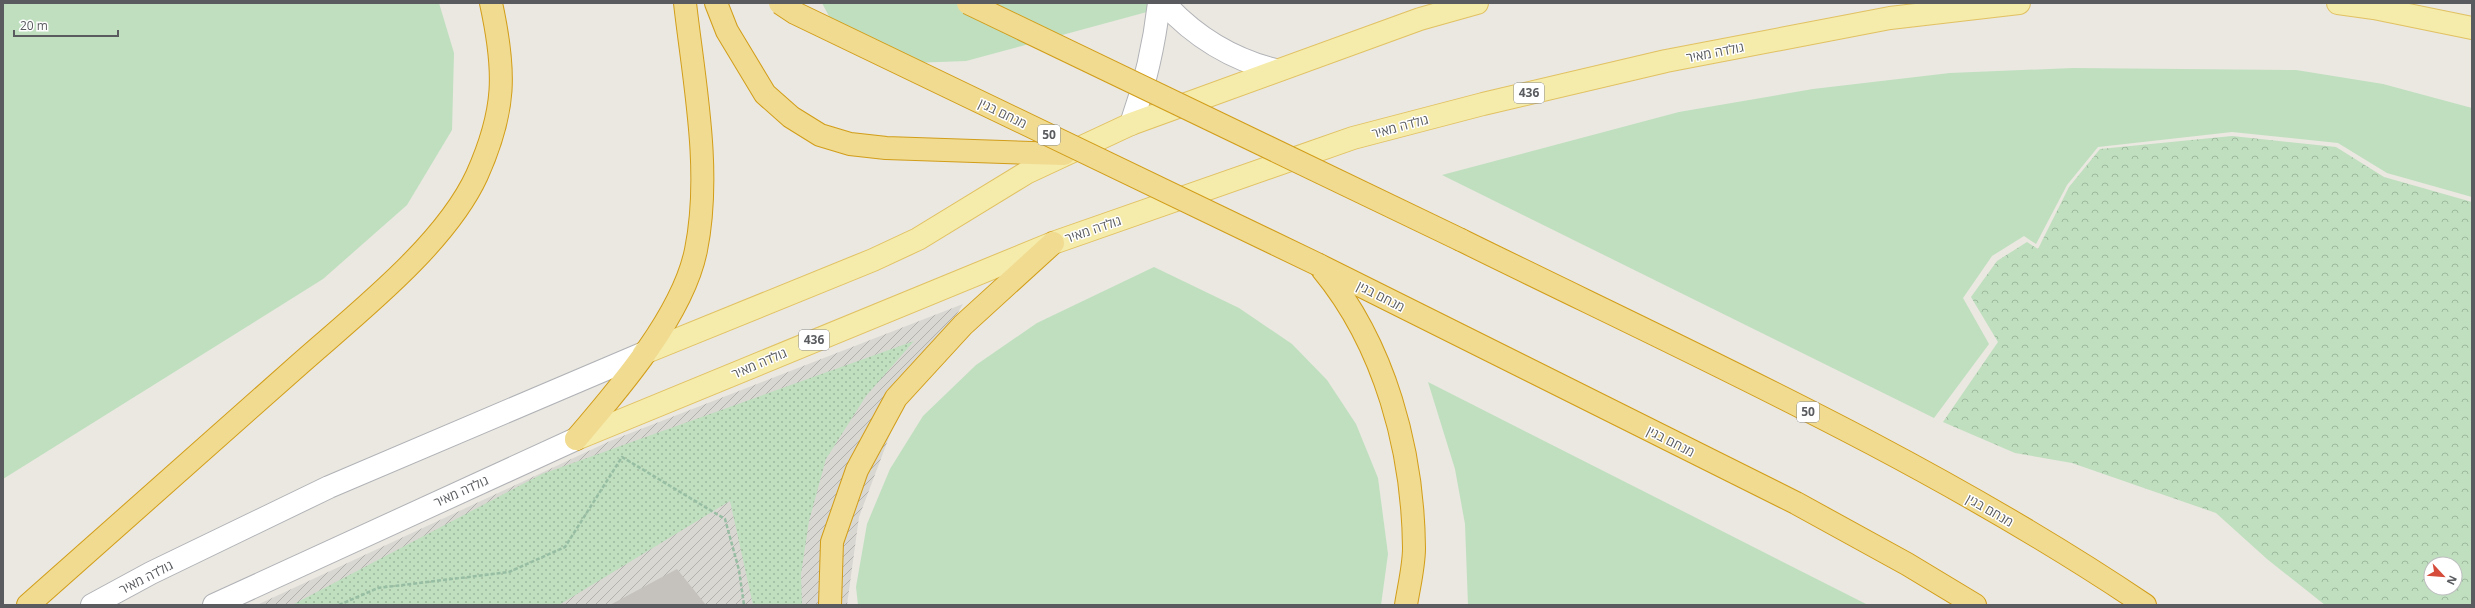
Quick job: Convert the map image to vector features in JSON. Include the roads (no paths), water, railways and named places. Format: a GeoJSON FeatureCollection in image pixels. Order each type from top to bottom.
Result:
{"type":"FeatureCollection","features":[{"type":"Feature","properties":{"kind":"highway"},"geometry":{"type":"LineString","coordinates":[[28,605],[398,277],[453,216],[476,176],[497,123],[502,81],[499,37],[491,3]]}},
{"type":"Feature","properties":{"kind":"highway"},"geometry":{"type":"LineString","coordinates":[[576,439],[611,398],[663,325],[683,290],[696,250],[702,201],[699,133],[685,3]]}},
{"type":"Feature","properties":{"kind":"highway"},"geometry":{"type":"LineString","coordinates":[[716,3],[727,31],[765,94],[791,117],[820,135],[850,144],[886,148],[1064,154]]}},
{"type":"Feature","properties":{"kind":"highway","name":"מנחם בגין"},"geometry":{"type":"LineString","coordinates":[[780,3],[795,13],[1319,265],[1796,503],[1907,564],[1975,605]]}},
{"type":"Feature","properties":{"kind":"highway","name":"מנחם בגין"},"geometry":{"type":"LineString","coordinates":[[968,3],[1461,240],[1904,460],[2075,558],[2145,605]]}},
{"type":"Feature","properties":{"kind":"highway"},"geometry":{"type":"LineString","coordinates":[[830,605],[832,542],[857,470],[896,398],[963,325],[1053,243]]}},
{"type":"Feature","properties":{"kind":"highway"},"geometry":{"type":"LineString","coordinates":[[1319,265],[1333,282],[1356,318],[1377,362],[1392,404],[1409,470],[1414,549],[1406,605]]}},
{"type":"Feature","properties":{"kind":"main road"},"geometry":{"type":"LineString","coordinates":[[1131,124],[1144,87],[1153,54],[1158,3]]}},
{"type":"Feature","properties":{"kind":"main road"},"geometry":{"type":"LineString","coordinates":[[1164,3],[1184,23],[1212,44],[1244,61],[1275,70]]}},
{"type":"Feature","properties":{"kind":"main road","name":"גולדה מאיר"},"geometry":{"type":"LineString","coordinates":[[92,605],[151,573],[329,487],[644,353],[873,260],[918,239],[994,191],[1064,154],[1131,124],[1275,70],[1420,19],[1477,3]]}},
{"type":"Feature","properties":{"kind":"main road","name":"גולדה מאיר"},"geometry":{"type":"LineString","coordinates":[[214,605],[576,439],[1053,243],[1353,138],[1483,104],[1666,61],[1890,18],[2019,3]]}},
{"type":"Feature","properties":{"kind":"main road"},"geometry":{"type":"LineString","coordinates":[[2338,3],[2374,8],[2472,28]]}}]}
